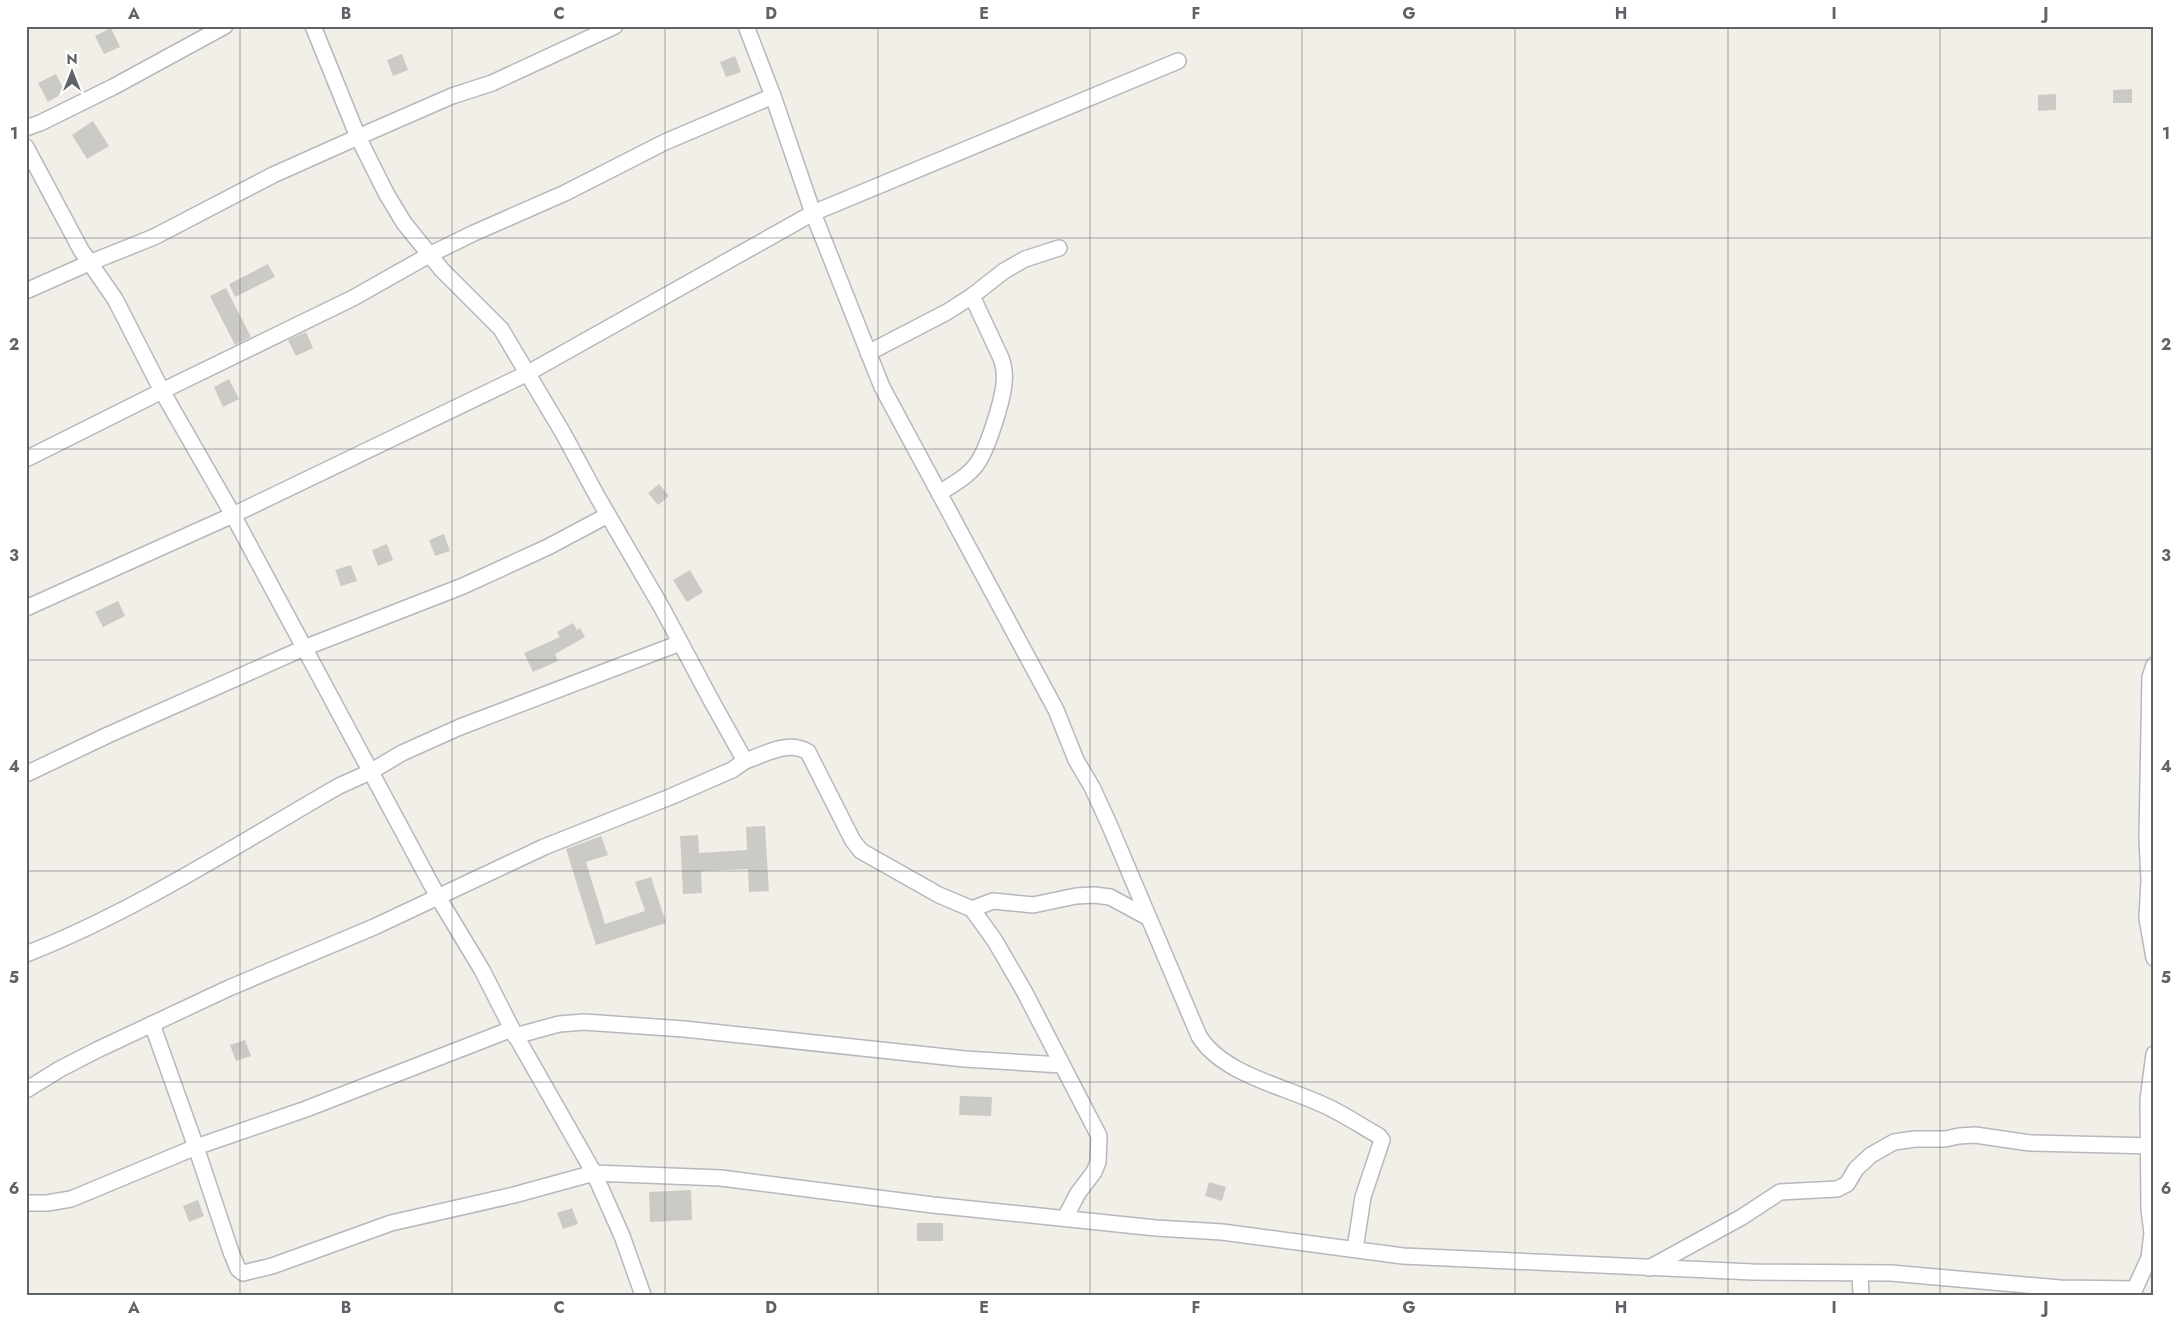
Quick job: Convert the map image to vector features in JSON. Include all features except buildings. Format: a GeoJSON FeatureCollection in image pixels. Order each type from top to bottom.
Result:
{"type":"FeatureCollection","features":[{"type":"Feature","properties":{"kind":"street"},"geometry":{"type":"LineString","coordinates":[[26,128],[113,87],[225,26]]}},
{"type":"Feature","properties":{"kind":"street"},"geometry":{"type":"LineString","coordinates":[[313,26],[358,137],[386,193],[404,223],[467,296],[501,329],[563,433],[746,761]]}},
{"type":"Feature","properties":{"kind":"street"},"geometry":{"type":"LineString","coordinates":[[26,291],[154,237],[273,176],[358,137],[452,96],[492,83],[615,26]]}},
{"type":"Feature","properties":{"kind":"street"},"geometry":{"type":"LineString","coordinates":[[746,26],[773,96],[813,213],[882,387],[1056,710],[1076,760],[1092,787],[1199,1036],[1215,1054],[1238,1069],[1331,1108],[1382,1140],[1363,1197],[1356,1249]]}},
{"type":"Feature","properties":{"kind":"street"},"geometry":{"type":"LineString","coordinates":[[26,608],[232,515],[528,373],[813,213],[1178,61]]}},
{"type":"Feature","properties":{"kind":"street"},"geometry":{"type":"LineString","coordinates":[[26,459],[354,298],[431,254],[566,193],[665,142],[773,96]]}},
{"type":"Feature","properties":{"kind":"street"},"geometry":{"type":"LineString","coordinates":[[26,147],[89,263],[115,300],[162,391],[232,515],[438,898],[482,970],[514,1033],[594,1173],[622,1236],[643,1295]]}},
{"type":"Feature","properties":{"kind":"street"},"geometry":{"type":"LineString","coordinates":[[868,353],[947,312],[972,296],[1004,271],[1025,260],[1059,248]]}},
{"type":"Feature","properties":{"kind":"street"},"geometry":{"type":"LineString","coordinates":[[939,493],[956,482],[976,464],[982,455],[1004,385],[1002,358],[972,296]]}},
{"type":"Feature","properties":{"kind":"street"},"geometry":{"type":"LineString","coordinates":[[26,774],[108,735],[304,648],[463,586],[548,547],[608,515]]}},
{"type":"Feature","properties":{"kind":"street"},"geometry":{"type":"LineString","coordinates":[[26,954],[85,929],[127,908],[339,786],[370,772],[402,753],[460,727],[680,643]]}},
{"type":"Feature","properties":{"kind":"street"},"geometry":{"type":"LineString","coordinates":[[2154,665],[2150,677],[2149,881],[2147,918],[2154,958]]}},
{"type":"Feature","properties":{"kind":"street"},"geometry":{"type":"LineString","coordinates":[[26,1090],[60,1069],[152,1024],[229,988],[438,898],[544,847],[670,797],[732,770],[746,761],[784,747],[798,747],[808,752],[853,841],[861,851],[939,895],[972,909],[1010,966],[1095,1126],[1099,1146],[1098,1162],[1094,1172],[1078,1193],[1065,1218]]}},
{"type":"Feature","properties":{"kind":"street"},"geometry":{"type":"LineString","coordinates":[[1110,897],[1133,884]]}},
{"type":"Feature","properties":{"kind":"street"},"geometry":{"type":"LineString","coordinates":[[972,909],[993,901],[1033,905],[1076,896],[1110,897],[1149,918]]}},
{"type":"Feature","properties":{"kind":"street"},"geometry":{"type":"LineString","coordinates":[[26,1203],[47,1203],[71,1199],[196,1147],[514,1033],[559,1024],[584,1022],[684,1029],[965,1058],[1062,1065]]}},
{"type":"Feature","properties":{"kind":"street"},"geometry":{"type":"LineString","coordinates":[[152,1024],[231,1252],[238,1268],[243,1273],[272,1266],[391,1223],[514,1196],[594,1173],[721,1178],[849,1196],[1222,1232],[1403,1256],[1649,1268],[1860,1274],[1891,1273],[2060,1288],[2134,1292],[2149,1258],[2152,1232],[2149,1192],[2152,1146],[2148,1100],[2154,1054]]}},
{"type":"Feature","properties":{"kind":"street"},"geometry":{"type":"LineString","coordinates":[[1649,1268],[1742,1217],[1780,1192],[1837,1189],[1847,1184],[1856,1169],[1871,1155],[1894,1142],[1975,1135],[2030,1143],[2152,1146]]}},
{"type":"Feature","properties":{"kind":"street"},"geometry":{"type":"LineString","coordinates":[[1860,1274],[1862,1295]]}}]}
